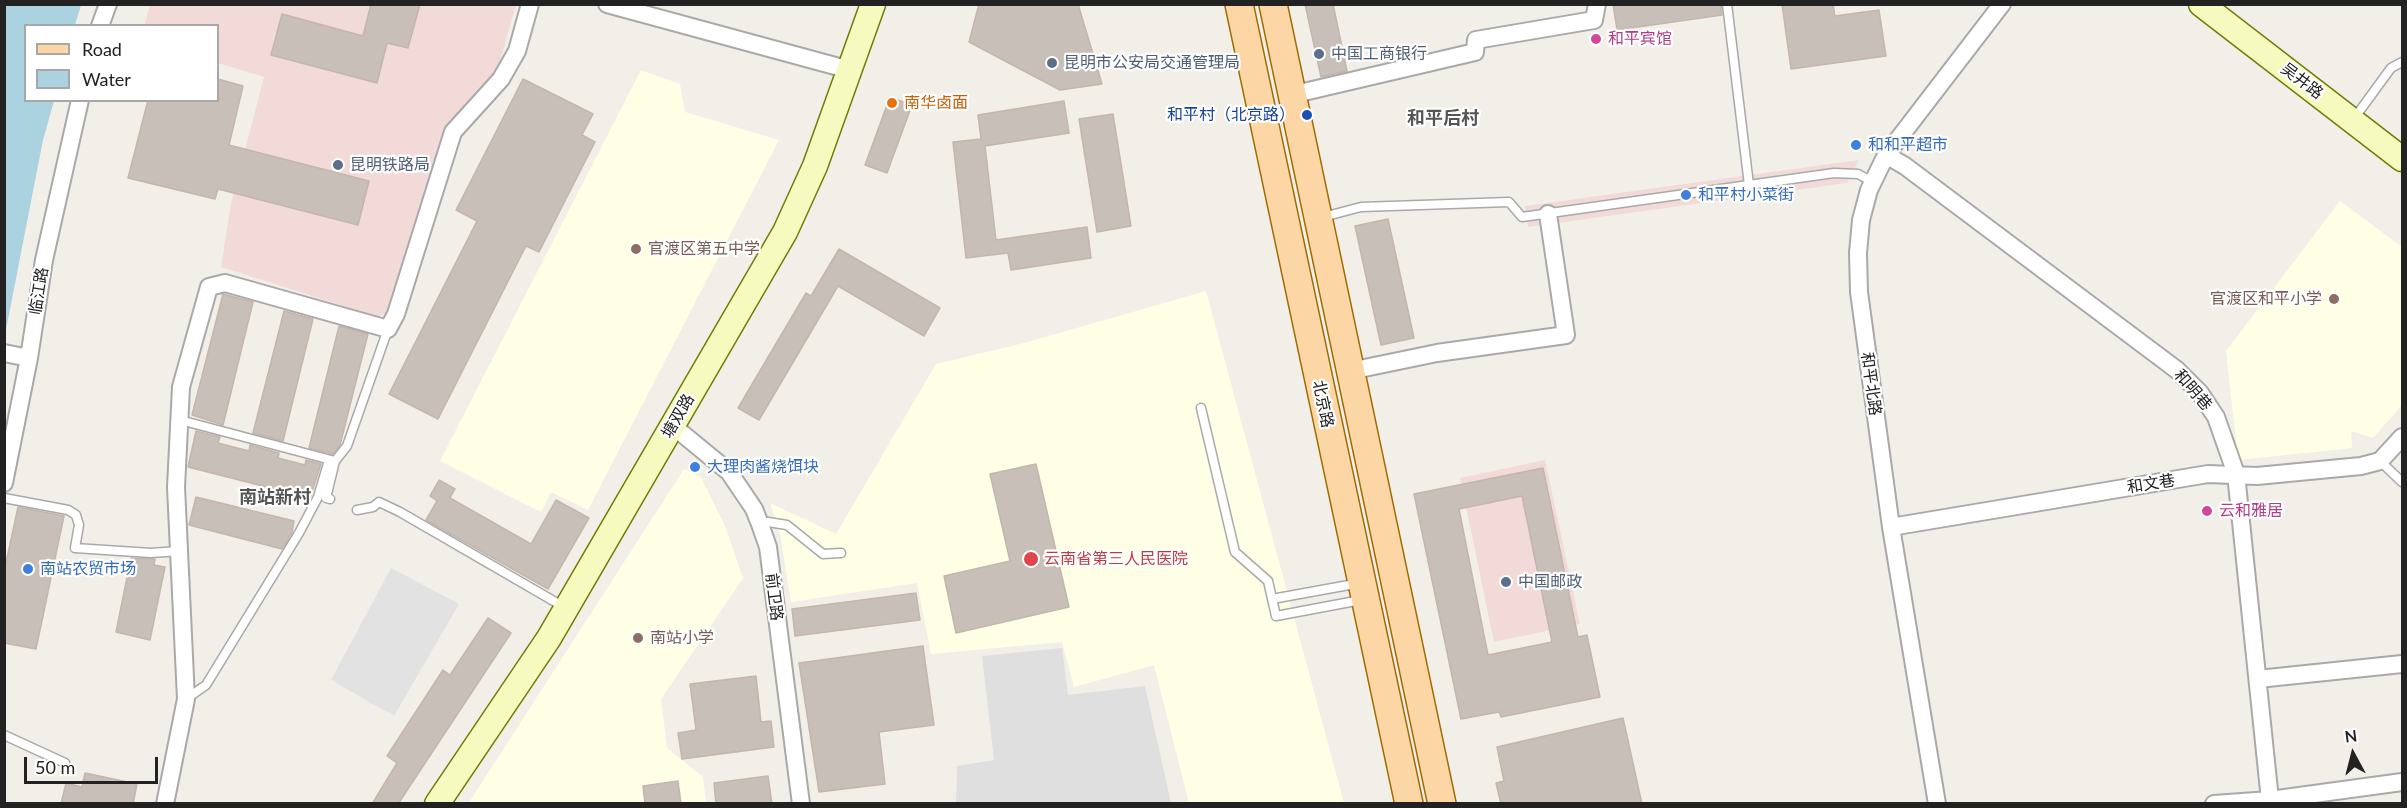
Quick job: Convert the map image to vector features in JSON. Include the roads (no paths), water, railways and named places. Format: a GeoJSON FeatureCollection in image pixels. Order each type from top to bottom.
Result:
{"type":"FeatureCollection","features":[{"type":"Feature","properties":{"kind":"main road","name":"北京路"},"geometry":{"type":"LineString","coordinates":[[1239,4],[1409,804]]}},
{"type":"Feature","properties":{"kind":"main road","name":"北京路"},"geometry":{"type":"LineString","coordinates":[[1273,4],[1442,804]]}},
{"type":"Feature","properties":{"kind":"street"},"geometry":{"type":"LineString","coordinates":[[101,24],[108,4]]}},
{"type":"Feature","properties":{"kind":"street"},"geometry":{"type":"LineString","coordinates":[[165,804],[186,699],[176,488],[181,387],[209,287],[225,283],[388,329],[396,314],[453,132],[501,79],[517,51],[530,4]]}},
{"type":"Feature","properties":{"kind":"street"},"geometry":{"type":"LineString","coordinates":[[607,4],[850,70]]}},
{"type":"Feature","properties":{"kind":"street","name":"塘双路"},"geometry":{"type":"LineString","coordinates":[[437,804],[549,638],[785,232],[815,165],[873,4]]}},
{"type":"Feature","properties":{"kind":"street"},"geometry":{"type":"LineString","coordinates":[[1291,95],[1475,52],[1476,40],[1594,20],[1597,4]]}},
{"type":"Feature","properties":{"kind":"street","name":"和平北路"},"geometry":{"type":"LineString","coordinates":[[1937,804],[1891,527],[1859,292],[1858,253],[1861,220],[1873,182],[1886,155],[2002,4]]}},
{"type":"Feature","properties":{"kind":"street","name":"吴井路"},"geometry":{"type":"LineString","coordinates":[[2201,4],[2403,159]]}},
{"type":"Feature","properties":{"kind":"street","name":"临江路"},"geometry":{"type":"LineString","coordinates":[[4,483],[29,358],[44,260],[80,102]]}},
{"type":"Feature","properties":{"kind":"street","name":"和明巷"},"geometry":{"type":"LineString","coordinates":[[1886,155],[1905,166],[2177,369],[2200,393],[2216,417],[2236,474],[2270,800]]}},
{"type":"Feature","properties":{"kind":"street"},"geometry":{"type":"LineString","coordinates":[[1350,371],[1437,353],[1566,335],[1548,214]]}},
{"type":"Feature","properties":{"kind":"street"},"geometry":{"type":"LineString","coordinates":[[7,354],[29,358]]}},
{"type":"Feature","properties":{"kind":"street","name":"前卫路"},"geometry":{"type":"LineString","coordinates":[[673,426],[729,472],[754,508],[768,547],[801,804]]}},
{"type":"Feature","properties":{"kind":"street"},"geometry":{"type":"LineString","coordinates":[[2380,461],[2403,437]]}},
{"type":"Feature","properties":{"kind":"street","name":"和文巷"},"geometry":{"type":"LineString","coordinates":[[1891,527],[2208,474],[2269,475],[2361,466],[2380,461]]}},
{"type":"Feature","properties":{"kind":"street"},"geometry":{"type":"LineString","coordinates":[[2258,679],[2403,664]]}},
{"type":"Feature","properties":{"kind":"street"},"geometry":{"type":"LineString","coordinates":[[2214,804],[2270,800],[2403,782]]}},
{"type":"Feature","properties":{"kind":"lane"},"geometry":{"type":"LineString","coordinates":[[1727,4],[1749,185]]}},
{"type":"Feature","properties":{"kind":"lane"},"geometry":{"type":"LineString","coordinates":[[2353,120],[2391,68],[2403,62]]}},
{"type":"Feature","properties":{"kind":"lane"},"geometry":{"type":"LineString","coordinates":[[1318,218],[1361,207],[1509,202],[1522,218],[1834,173],[1858,174],[1873,182]]}},
{"type":"Feature","properties":{"kind":"lane"},"geometry":{"type":"LineString","coordinates":[[186,699],[206,685],[299,533],[318,497],[332,461],[347,446],[388,329]]}},
{"type":"Feature","properties":{"kind":"lane"},"geometry":{"type":"LineString","coordinates":[[1201,408],[1235,552],[1268,581],[1276,616],[1362,591]]}},
{"type":"Feature","properties":{"kind":"lane"},"geometry":{"type":"LineString","coordinates":[[180,420],[332,461]]}},
{"type":"Feature","properties":{"kind":"lane"},"geometry":{"type":"LineString","coordinates":[[330,499],[326,498],[332,461]]}},
{"type":"Feature","properties":{"kind":"lane"},"geometry":{"type":"LineString","coordinates":[[2380,461],[2403,482]]}},
{"type":"Feature","properties":{"kind":"lane"},"geometry":{"type":"LineString","coordinates":[[4,498],[68,510],[76,515],[79,525],[75,548],[151,553],[179,551]]}},
{"type":"Feature","properties":{"kind":"lane"},"geometry":{"type":"LineString","coordinates":[[357,510],[365,510],[379,502],[567,608]]}},
{"type":"Feature","properties":{"kind":"lane"},"geometry":{"type":"LineString","coordinates":[[760,524],[768,522],[787,525],[823,554],[841,553]]}},
{"type":"Feature","properties":{"kind":"lane"},"geometry":{"type":"LineString","coordinates":[[1272,599],[1362,591]]}},
{"type":"Feature","properties":{"kind":"lane"},"geometry":{"type":"LineString","coordinates":[[4,735],[65,763]]}},
{"type":"Feature","properties":{"kind":"water"},"geometry":{"type":"Polygon","coordinates":[[[5,4],[81,5],[75,24],[24,24],[24,102],[54,102],[43,140],[5,335],[5,4]]]}},
{"type":"Feature","properties":{"kind":"place","name":"和平宾馆"},"geometry":{"type":"Point","coordinates":[1596,39]}},
{"type":"Feature","properties":{"kind":"place","name":"中国工商银行"},"geometry":{"type":"Point","coordinates":[1319,54]}},
{"type":"Feature","properties":{"kind":"place","name":"昆明市公安局交通管理局"},"geometry":{"type":"Point","coordinates":[1052,63]}},
{"type":"Feature","properties":{"kind":"place","name":"南华卤面"},"geometry":{"type":"Point","coordinates":[892,103]}},
{"type":"Feature","properties":{"kind":"place","name":"和平村（北京路）"},"geometry":{"type":"Point","coordinates":[1307,115]}},
{"type":"Feature","properties":{"kind":"place","name":"和和平超市"},"geometry":{"type":"Point","coordinates":[1856,145]}},
{"type":"Feature","properties":{"kind":"place","name":"昆明铁路局"},"geometry":{"type":"Point","coordinates":[338,165]}},
{"type":"Feature","properties":{"kind":"place","name":"和平村小菜街"},"geometry":{"type":"Point","coordinates":[1686,195]}},
{"type":"Feature","properties":{"kind":"place","name":"官渡区第五中学"},"geometry":{"type":"Point","coordinates":[636,249]}},
{"type":"Feature","properties":{"kind":"place","name":"官渡区和平小学"},"geometry":{"type":"Point","coordinates":[2334,299]}},
{"type":"Feature","properties":{"kind":"place","name":"大理肉酱烧饵块"},"geometry":{"type":"Point","coordinates":[695,467]}},
{"type":"Feature","properties":{"kind":"place","name":"云和雅居"},"geometry":{"type":"Point","coordinates":[2207,511]}},
{"type":"Feature","properties":{"kind":"place","name":"云南省第三人民医院"},"geometry":{"type":"Point","coordinates":[1031,559]}},
{"type":"Feature","properties":{"kind":"place","name":"南站农贸市场"},"geometry":{"type":"Point","coordinates":[28,569]}},
{"type":"Feature","properties":{"kind":"place","name":"中国邮政"},"geometry":{"type":"Point","coordinates":[1506,582]}},
{"type":"Feature","properties":{"kind":"place","name":"南站小学"},"geometry":{"type":"Point","coordinates":[638,638]}},
{"type":"Feature","properties":{"kind":"district","name":"和平后村"},"geometry":{"type":"Point","coordinates":[1443,118]}},
{"type":"Feature","properties":{"kind":"district","name":"南站新村"},"geometry":{"type":"Point","coordinates":[275,497]}}]}
